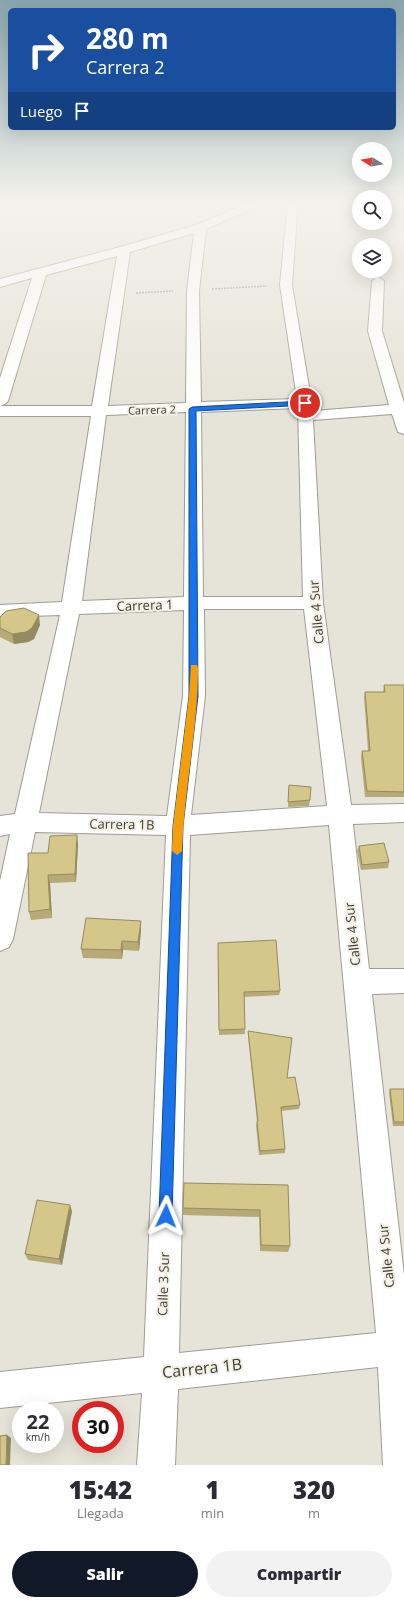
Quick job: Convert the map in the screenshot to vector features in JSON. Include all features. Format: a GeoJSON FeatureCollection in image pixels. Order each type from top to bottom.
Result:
{"type":"FeatureCollection","features":[{"type":"Feature","properties":{"kind":"street"},"geometry":{"type":"LineString","coordinates":[[0,283],[51,269]]}},
{"type":"Feature","properties":{"kind":"street"},"geometry":{"type":"LineString","coordinates":[[0,939],[71,608],[98,411],[121,269]]}},
{"type":"Feature","properties":{"kind":"street","name":"Calle 3 Sur"},"geometry":{"type":"LineString","coordinates":[[156,1465],[161,1373],[178,826],[194,696],[195,603],[192,409],[193,291],[195,269]]}},
{"type":"Feature","properties":{"kind":"street","name":"Calle 4 Sur"},"geometry":{"type":"LineString","coordinates":[[287,269],[286,285],[305,410],[313,603],[340,815],[357,982],[400,1348],[402,1465]]}},
{"type":"Feature","properties":{"kind":"street"},"geometry":{"type":"LineString","coordinates":[[0,401],[41,272]]}},
{"type":"Feature","properties":{"kind":"street"},"geometry":{"type":"LineString","coordinates":[[378,280],[375,331],[401,409],[404,429]]}},
{"type":"Feature","properties":{"kind":"street","name":"Carrera 2"},"geometry":{"type":"LineString","coordinates":[[0,411],[401,409]]}},
{"type":"Feature","properties":{"kind":"street","name":"Carrera 1"},"geometry":{"type":"LineString","coordinates":[[0,611],[195,603],[313,603]]}},
{"type":"Feature","properties":{"kind":"street","name":"Carrera 1B"},"geometry":{"type":"LineString","coordinates":[[0,826],[24,822],[178,826],[340,815],[404,813]]}},
{"type":"Feature","properties":{"kind":"street"},"geometry":{"type":"LineString","coordinates":[[357,982],[404,981]]}},
{"type":"Feature","properties":{"kind":"street","name":"Carrera 1B"},"geometry":{"type":"LineString","coordinates":[[0,1390],[400,1348]]}},
{"type":"Feature","properties":{"kind":"building"},"geometry":{"type":"Polygon","coordinates":[[[24,608],[39,615],[32,628],[26,632],[12,634],[0,628],[0,617],[6,611],[24,608]]]}},
{"type":"Feature","properties":{"kind":"building"},"geometry":{"type":"Polygon","coordinates":[[[384,685],[404,685],[404,792],[367,791],[362,751],[370,751],[365,692],[385,692],[384,685]]]}},
{"type":"Feature","properties":{"kind":"building"},"geometry":{"type":"Polygon","coordinates":[[[289,785],[311,787],[310,800],[288,802],[289,785]]]}},
{"type":"Feature","properties":{"kind":"building"},"geometry":{"type":"Polygon","coordinates":[[[77,835],[75,874],[48,875],[50,909],[29,912],[28,853],[48,853],[50,836],[77,835]]]}},
{"type":"Feature","properties":{"kind":"building"},"geometry":{"type":"Polygon","coordinates":[[[384,843],[389,862],[362,865],[359,846],[384,843]]]}},
{"type":"Feature","properties":{"kind":"building"},"geometry":{"type":"Polygon","coordinates":[[[86,918],[141,921],[138,942],[122,941],[121,950],[81,949],[86,918]]]}},
{"type":"Feature","properties":{"kind":"building"},"geometry":{"type":"Polygon","coordinates":[[[276,940],[280,991],[244,992],[245,1029],[219,1030],[218,943],[276,940]]]}},
{"type":"Feature","properties":{"kind":"building"},"geometry":{"type":"Polygon","coordinates":[[[248,1031],[292,1038],[287,1078],[295,1077],[300,1105],[281,1107],[285,1149],[260,1151],[248,1031]]]}},
{"type":"Feature","properties":{"kind":"building"},"geometry":{"type":"Polygon","coordinates":[[[390,1089],[404,1089],[404,1122],[394,1122],[390,1089]]]}},
{"type":"Feature","properties":{"kind":"building"},"geometry":{"type":"Polygon","coordinates":[[[184,1183],[288,1185],[290,1246],[261,1245],[260,1210],[183,1208],[184,1183]]]}},
{"type":"Feature","properties":{"kind":"building"},"geometry":{"type":"Polygon","coordinates":[[[37,1200],[70,1205],[59,1259],[25,1254],[37,1200]]]}},
{"type":"Feature","properties":{"kind":"building"},"geometry":{"type":"Polygon","coordinates":[[[7,1435],[6,1465],[0,1465],[0,1436],[7,1435]]]}},
{"type":"Feature","properties":{"kind":"slow traffic"},"geometry":{"type":"LineString","coordinates":[[177,851],[178,826],[194,696],[194,668]]}},
{"type":"Feature","properties":{"kind":"route"},"geometry":{"type":"LineString","coordinates":[[166,1216],[178,826],[194,696],[195,603],[192,409],[305,403]]}}]}
